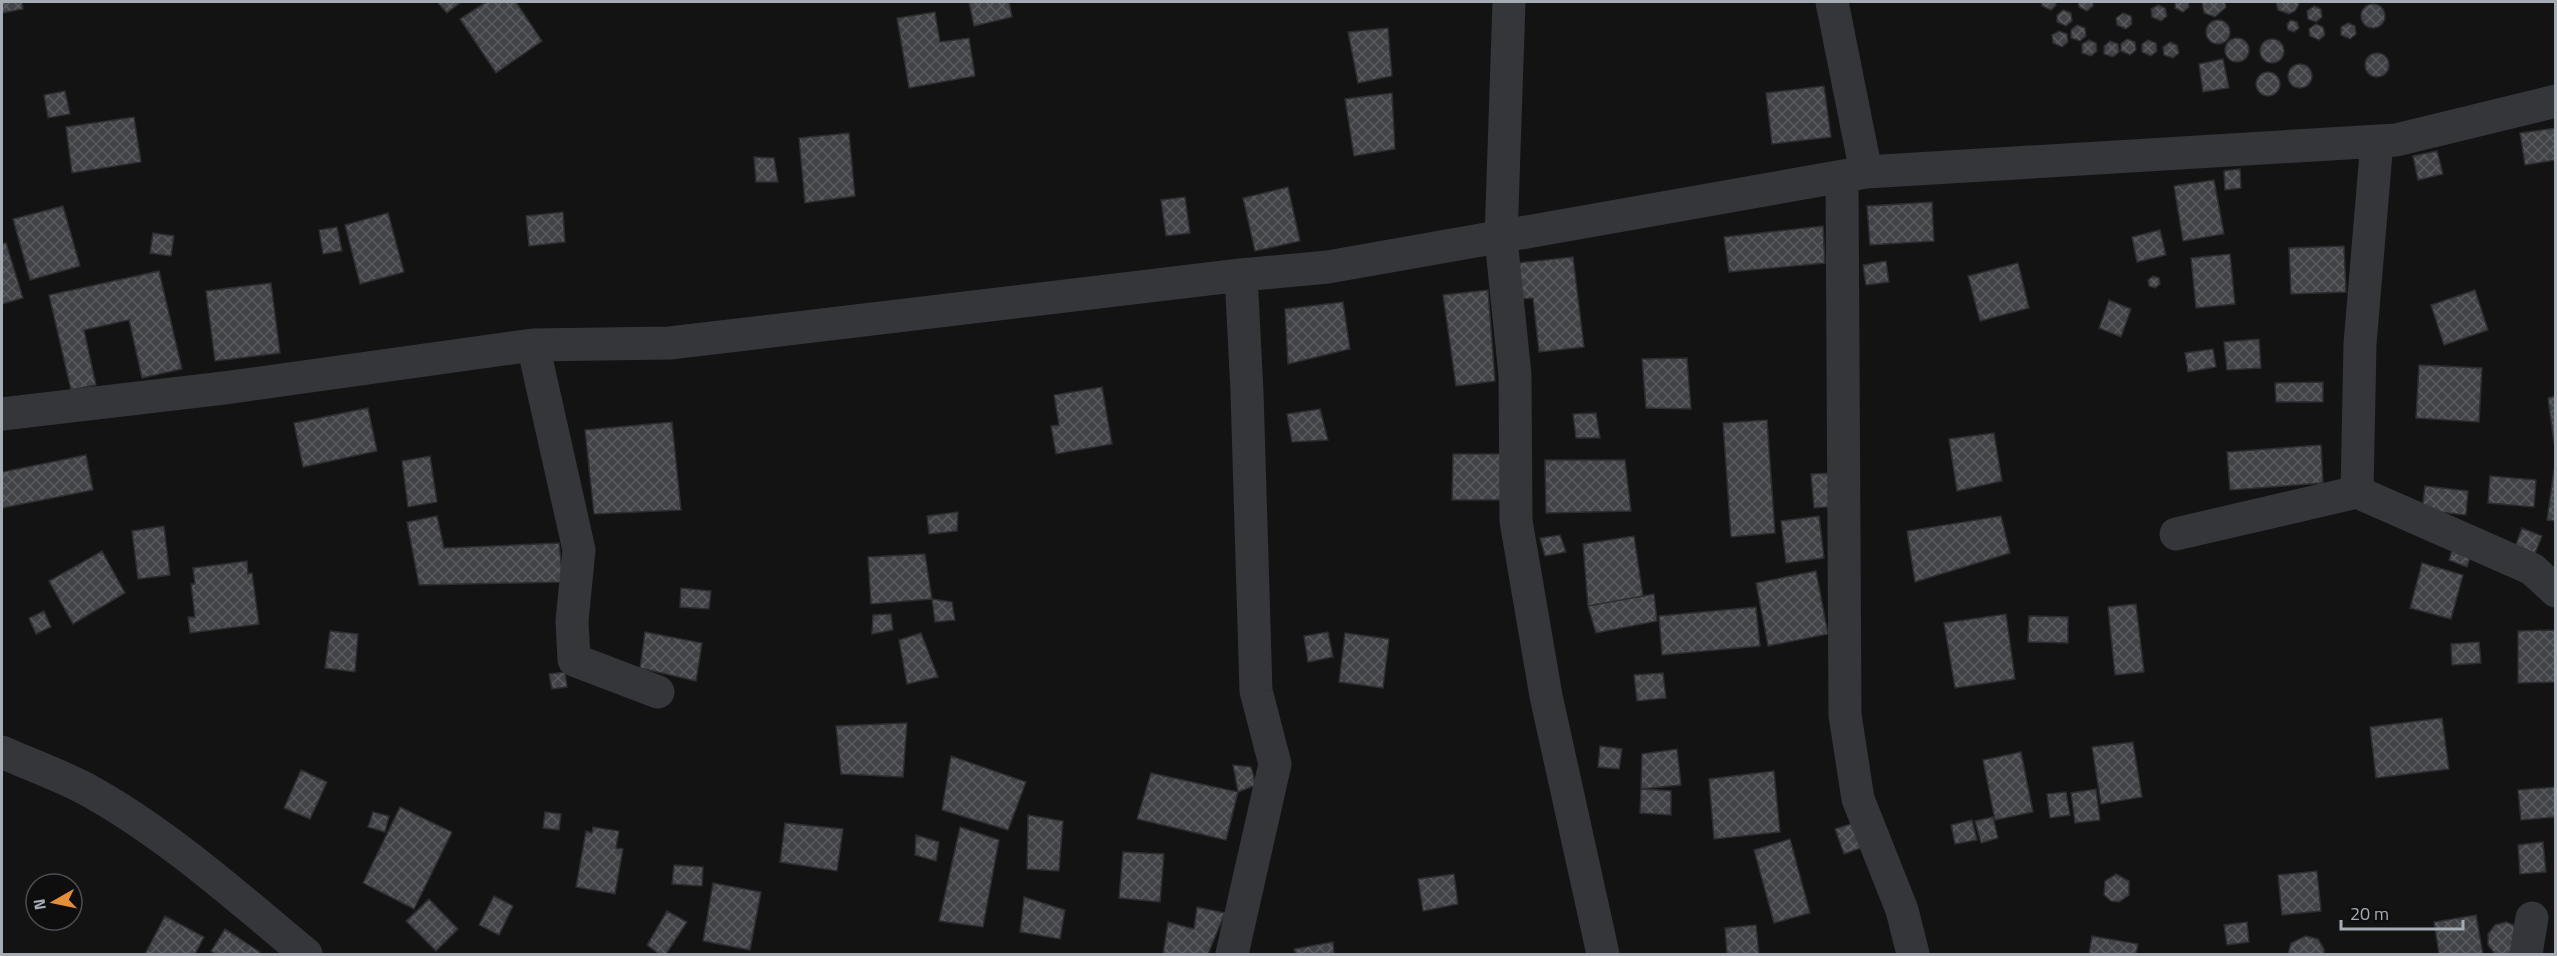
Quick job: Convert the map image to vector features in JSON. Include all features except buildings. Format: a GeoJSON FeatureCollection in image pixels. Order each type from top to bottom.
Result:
{"type":"FeatureCollection","features":[{"type":"Feature","properties":{"kind":"street"},"geometry":{"type":"LineString","coordinates":[[1509,2],[1501,238],[1515,375],[1516,521],[1545,696],[1603,954]]}},
{"type":"Feature","properties":{"kind":"street"},"geometry":{"type":"LineString","coordinates":[[1832,2],[1854,175],[1845,715],[1858,800],[1902,910],[1913,954]]}},
{"type":"Feature","properties":{"kind":"street"},"geometry":{"type":"LineString","coordinates":[[2,414],[224,388],[533,345],[670,343],[1241,275],[1328,267],[1854,175],[2396,140],[2556,101]]}},
{"type":"Feature","properties":{"kind":"street"},"geometry":{"type":"LineString","coordinates":[[2357,492],[2360,344],[2377,141]]}},
{"type":"Feature","properties":{"kind":"street"},"geometry":{"type":"LineString","coordinates":[[1232,954],[1275,764],[1256,691],[1241,275]]}},
{"type":"Feature","properties":{"kind":"street"},"geometry":{"type":"LineString","coordinates":[[533,345],[579,550],[572,621],[574,660],[658,692]]}},
{"type":"Feature","properties":{"kind":"street"},"geometry":{"type":"LineString","coordinates":[[2176,534],[2357,492],[2532,569],[2556,591]]}},
{"type":"Feature","properties":{"kind":"street"},"geometry":{"type":"LineString","coordinates":[[2,752],[85,789],[162,839],[234,894],[306,954]]}},
{"type":"Feature","properties":{"kind":"street"},"geometry":{"type":"LineString","coordinates":[[2526,954],[2532,918]]}}]}
